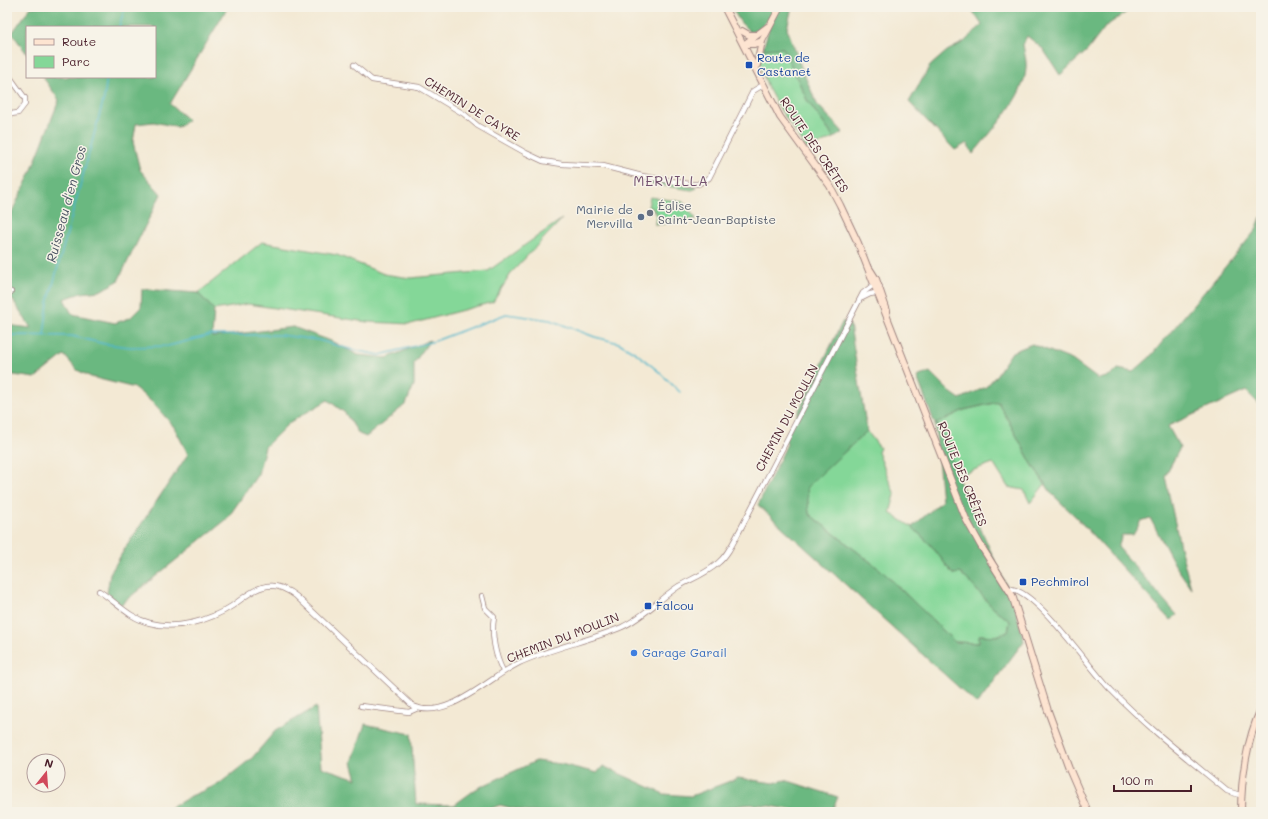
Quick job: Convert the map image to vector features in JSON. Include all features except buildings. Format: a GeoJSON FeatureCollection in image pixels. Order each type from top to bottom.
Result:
{"type":"FeatureCollection","features":[{"type":"Feature","properties":{"kind":"street","name":"ROUTE DES CRÊTES"},"geometry":{"type":"LineString","coordinates":[[724,7],[747,43],[757,65],[763,85]]}},
{"type":"Feature","properties":{"kind":"street","name":"ROUTE DES CRÊTES"},"geometry":{"type":"LineString","coordinates":[[728,7],[742,31],[763,85],[780,117],[830,186],[866,262],[966,519],[981,546],[1009,588],[1020,617],[1048,711],[1069,768],[1088,812]]}},
{"type":"Feature","properties":{"kind":"street"},"geometry":{"type":"LineString","coordinates":[[757,65],[762,41],[780,7]]}},
{"type":"Feature","properties":{"kind":"street"},"geometry":{"type":"LineString","coordinates":[[747,43],[771,24]]}},
{"type":"Feature","properties":{"kind":"street"},"geometry":{"type":"LineString","coordinates":[[742,31],[749,35],[758,35]]}},
{"type":"Feature","properties":{"kind":"street"},"geometry":{"type":"LineString","coordinates":[[747,43],[762,41]]}},
{"type":"Feature","properties":{"kind":"street","name":"CHEMIN DE CAYRE"},"geometry":{"type":"LineString","coordinates":[[354,65],[372,80],[382,83],[414,85],[426,90],[464,114],[478,126],[543,161],[562,164],[603,166],[660,180],[689,184],[701,183],[709,178],[753,91],[763,85]]}},
{"type":"Feature","properties":{"kind":"street"},"geometry":{"type":"LineString","coordinates":[[7,73],[25,98],[25,104],[18,114],[9,112]]}},
{"type":"Feature","properties":{"kind":"street","name":"CHEMIN DU MOULIN"},"geometry":{"type":"LineString","coordinates":[[361,706],[409,712],[418,708],[438,708],[454,703],[503,671],[528,659],[574,645],[623,626],[643,615],[678,587],[719,563],[726,555],[740,530],[862,298],[868,288],[876,289]]}},
{"type":"Feature","properties":{"kind":"street"},"geometry":{"type":"LineString","coordinates":[[862,298],[876,289]]}},
{"type":"Feature","properties":{"kind":"street"},"geometry":{"type":"LineString","coordinates":[[99,591],[121,609],[139,619],[167,626],[183,625],[220,613],[263,586],[284,588],[296,596],[403,698],[418,708]]}},
{"type":"Feature","properties":{"kind":"street"},"geometry":{"type":"LineString","coordinates":[[1009,588],[1015,589],[1027,597],[1060,627],[1110,690],[1149,727],[1227,791],[1240,795]]}},
{"type":"Feature","properties":{"kind":"street"},"geometry":{"type":"LineString","coordinates":[[482,596],[485,608],[494,617],[491,629],[500,665],[503,671]]}},
{"type":"Feature","properties":{"kind":"street"},"geometry":{"type":"LineString","coordinates":[[1241,812],[1240,795],[1249,749],[1261,709]]}},
{"type":"Feature","properties":{"kind":"green space"},"geometry":{"type":"Polygon","coordinates":[[[31,7],[228,7],[170,104],[188,120],[178,127],[154,122],[136,124],[133,142],[140,170],[161,194],[118,281],[100,291],[81,293],[64,299],[72,314],[115,323],[130,318],[141,307],[142,289],[198,293],[214,310],[212,337],[293,327],[331,341],[358,355],[387,358],[430,340],[414,363],[414,385],[406,404],[366,437],[359,434],[345,413],[328,400],[290,422],[265,447],[258,474],[227,519],[120,605],[107,593],[110,574],[124,550],[188,454],[174,427],[153,403],[135,388],[91,377],[77,370],[64,355],[35,378],[7,374],[7,325],[31,328],[7,291],[7,222],[31,172],[59,100],[44,78],[156,78],[156,26],[26,26],[26,53],[12,33],[31,7]]]}},
{"type":"Feature","properties":{"kind":"green space"},"geometry":{"type":"Polygon","coordinates":[[[731,7],[792,7],[787,28],[801,67],[817,104],[843,132],[834,138],[807,100],[783,48],[763,49],[773,15],[758,30],[750,32],[741,23],[731,7]]]}},
{"type":"Feature","properties":{"kind":"green space"},"geometry":{"type":"Polygon","coordinates":[[[970,7],[1134,7],[1106,26],[1087,51],[1060,75],[1043,49],[1027,36],[1023,44],[1026,69],[1024,80],[1019,91],[1006,114],[973,154],[967,143],[955,150],[909,102],[930,66],[947,51],[964,42],[982,25],[970,7]]]}},
{"type":"Feature","properties":{"kind":"green space"},"geometry":{"type":"Polygon","coordinates":[[[783,48],[807,100],[834,138],[807,149],[778,106],[768,88],[760,65],[763,49],[783,48]]]}},
{"type":"Feature","properties":{"kind":"green space"},"geometry":{"type":"Polygon","coordinates":[[[645,180],[697,188],[692,190],[646,183],[645,180]]]}},
{"type":"Feature","properties":{"kind":"green space"},"geometry":{"type":"Polygon","coordinates":[[[650,197],[683,202],[696,219],[655,225],[656,211],[653,211],[653,208],[648,207],[650,197]]]}},
{"type":"Feature","properties":{"kind":"green space"},"geometry":{"type":"Polygon","coordinates":[[[1261,217],[1261,406],[1246,391],[1168,426],[1180,448],[1165,476],[1181,551],[1191,588],[1175,565],[1150,518],[1141,521],[1133,535],[1122,535],[1118,547],[1177,615],[1170,620],[1076,517],[1052,494],[1032,464],[998,402],[964,410],[936,424],[941,427],[957,476],[1014,603],[1024,641],[977,704],[758,505],[787,444],[785,439],[843,321],[850,325],[867,431],[807,487],[809,514],[882,571],[955,642],[979,643],[979,635],[996,636],[1008,632],[1010,621],[993,608],[965,577],[960,573],[953,574],[930,544],[912,527],[942,501],[935,424],[917,377],[930,372],[950,392],[960,399],[986,387],[995,377],[1012,352],[1032,344],[1072,360],[1098,379],[1111,376],[1118,369],[1133,372],[1149,358],[1256,230],[1261,217]]]}},
{"type":"Feature","properties":{"kind":"green space"},"geometry":{"type":"Polygon","coordinates":[[[562,219],[512,272],[493,302],[411,324],[367,322],[248,304],[214,310],[198,293],[262,242],[337,255],[384,274],[410,278],[488,271],[562,219]]]}},
{"type":"Feature","properties":{"kind":"green space"},"geometry":{"type":"Polygon","coordinates":[[[998,402],[1032,464],[1045,484],[1030,503],[1024,490],[1008,487],[993,463],[957,476],[941,428],[935,424],[964,410],[998,402]]]}},
{"type":"Feature","properties":{"kind":"green space"},"geometry":{"type":"Polygon","coordinates":[[[867,431],[880,448],[878,452],[895,495],[890,513],[912,527],[930,544],[953,574],[960,573],[965,577],[993,608],[1010,621],[1008,632],[996,636],[980,635],[979,643],[955,642],[882,571],[809,514],[806,487],[867,431]]]}},
{"type":"Feature","properties":{"kind":"green space"},"geometry":{"type":"Polygon","coordinates":[[[316,707],[321,767],[357,779],[352,762],[365,724],[411,734],[416,804],[454,805],[476,789],[536,761],[561,764],[597,773],[603,766],[664,794],[691,796],[738,778],[774,783],[785,780],[838,797],[833,808],[820,812],[750,805],[737,806],[712,812],[527,812],[500,805],[482,812],[164,812],[191,796],[219,784],[252,758],[275,731],[316,707]]]}},
{"type":"Feature","properties":{"kind":"waterway","name":"Ruisseau d'en Gros"},"geometry":{"type":"LineString","coordinates":[[119,26],[125,7]]}},
{"type":"Feature","properties":{"kind":"waterway","name":"Ruisseau d'en Gros"},"geometry":{"type":"LineString","coordinates":[[44,335],[48,303],[104,98],[107,78]]}},
{"type":"Feature","properties":{"kind":"waterway"},"geometry":{"type":"LineString","coordinates":[[7,335],[72,336],[105,344],[130,347],[168,346],[211,335],[280,335],[318,340],[353,350],[380,355],[435,341],[506,314],[550,320],[595,337],[619,343],[636,353],[680,392]]}},
{"type":"Feature","properties":{"kind":"place","name":"Route de Castanet"},"geometry":{"type":"Point","coordinates":[749,65]}},
{"type":"Feature","properties":{"kind":"place","name":"Église Saint-Jean-Baptiste"},"geometry":{"type":"Point","coordinates":[650,213]}},
{"type":"Feature","properties":{"kind":"place","name":"Mairie de Mervilla"},"geometry":{"type":"Point","coordinates":[641,217]}},
{"type":"Feature","properties":{"kind":"place","name":"Pechmirol"},"geometry":{"type":"Point","coordinates":[1023,582]}},
{"type":"Feature","properties":{"kind":"place","name":"Falcou"},"geometry":{"type":"Point","coordinates":[648,606]}},
{"type":"Feature","properties":{"kind":"place","name":"Garage Garail"},"geometry":{"type":"Point","coordinates":[634,653]}},
{"type":"Feature","properties":{"kind":"district","name":"MERVILLA"},"geometry":{"type":"Point","coordinates":[671,181]}}]}
